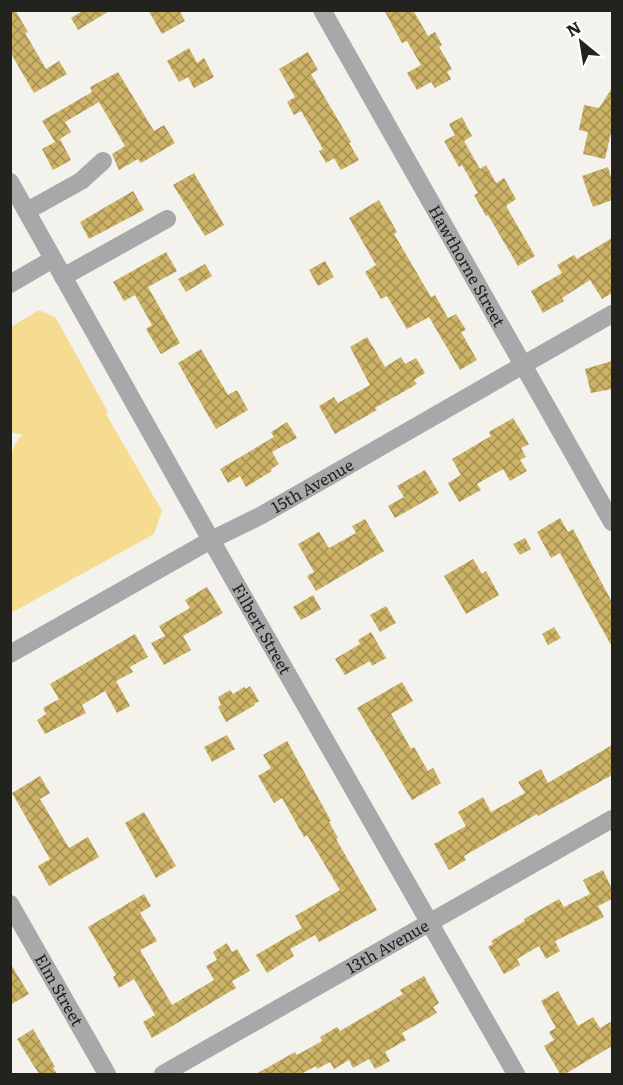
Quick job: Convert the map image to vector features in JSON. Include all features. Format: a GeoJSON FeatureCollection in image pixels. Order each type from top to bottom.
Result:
{"type":"FeatureCollection","features":[{"type":"Feature","properties":{"kind":"street","name":"Hawthorne Street"},"geometry":{"type":"LineString","coordinates":[[322,10],[612,522]]}},
{"type":"Feature","properties":{"kind":"street"},"geometry":{"type":"LineString","coordinates":[[27,211],[81,181],[103,161]]}},
{"type":"Feature","properties":{"kind":"street","name":"Filbert Street"},"geometry":{"type":"LineString","coordinates":[[11,185],[516,1074]]}},
{"type":"Feature","properties":{"kind":"street"},"geometry":{"type":"LineString","coordinates":[[63,277],[167,219]]}},
{"type":"Feature","properties":{"kind":"street"},"geometry":{"type":"LineString","coordinates":[[10,284],[53,259]]}},
{"type":"Feature","properties":{"kind":"street","name":"15th Avenue"},"geometry":{"type":"LineString","coordinates":[[10,654],[211,540],[260,516],[612,314]]}},
{"type":"Feature","properties":{"kind":"street","name":"13th Avenue"},"geometry":{"type":"LineString","coordinates":[[163,1074],[612,819]]}},
{"type":"Feature","properties":{"kind":"street","name":"Elm Street"},"geometry":{"type":"LineString","coordinates":[[10,904],[107,1074]]}},
{"type":"Feature","properties":{"kind":"shaded area"},"geometry":{"type":"Polygon","coordinates":[[[39,310],[56,318],[108,412],[106,414],[162,511],[154,534],[11,613],[11,453],[18,439],[23,435],[11,432],[11,327],[39,310]]]}},
{"type":"Feature","properties":{"kind":"building"},"geometry":{"type":"Polygon","coordinates":[[[10,10],[15,10],[28,32],[25,33],[46,69],[59,61],[67,74],[34,93],[10,52],[10,10]]]}},
{"type":"Feature","properties":{"kind":"building"},"geometry":{"type":"Polygon","coordinates":[[[84,10],[111,10],[78,30],[71,18],[84,10]]]}},
{"type":"Feature","properties":{"kind":"building"},"geometry":{"type":"Polygon","coordinates":[[[148,10],[179,10],[185,21],[162,34],[148,10]]]}},
{"type":"Feature","properties":{"kind":"building"},"geometry":{"type":"Polygon","coordinates":[[[384,10],[413,10],[428,36],[435,32],[442,45],[439,47],[452,69],[447,72],[451,79],[435,88],[431,82],[417,90],[407,73],[421,65],[407,41],[402,43],[384,10]]]}},
{"type":"Feature","properties":{"kind":"building"},"geometry":{"type":"Polygon","coordinates":[[[189,48],[197,63],[204,58],[214,77],[194,88],[188,77],[179,82],[167,61],[189,48]]]}},
{"type":"Feature","properties":{"kind":"building"},"geometry":{"type":"Polygon","coordinates":[[[308,52],[318,70],[311,74],[359,160],[341,170],[334,158],[326,163],[319,151],[323,149],[301,111],[294,115],[287,102],[295,97],[279,69],[308,52]]]}},
{"type":"Feature","properties":{"kind":"building"},"geometry":{"type":"Polygon","coordinates":[[[118,72],[154,131],[164,125],[175,143],[141,163],[138,159],[119,170],[112,154],[125,146],[99,102],[65,122],[71,132],[60,139],[71,160],[53,170],[42,149],[55,142],[42,121],[92,92],[90,87],[118,72]]]}},
{"type":"Feature","properties":{"kind":"building"},"geometry":{"type":"Polygon","coordinates":[[[612,88],[612,128],[605,159],[583,154],[588,132],[579,130],[584,105],[599,108],[612,88]]]}},
{"type":"Feature","properties":{"kind":"building"},"geometry":{"type":"Polygon","coordinates":[[[462,117],[472,136],[464,141],[480,169],[486,165],[496,183],[504,178],[516,199],[506,206],[535,256],[518,266],[474,195],[478,193],[462,165],[459,167],[444,141],[455,135],[449,124],[462,117]]]}},
{"type":"Feature","properties":{"kind":"building"},"geometry":{"type":"Polygon","coordinates":[[[608,167],[612,180],[612,200],[593,207],[582,176],[608,167]]]}},
{"type":"Feature","properties":{"kind":"building"},"geometry":{"type":"Polygon","coordinates":[[[194,173],[224,225],[205,236],[173,185],[194,173]]]}},
{"type":"Feature","properties":{"kind":"building"},"geometry":{"type":"Polygon","coordinates":[[[133,191],[144,210],[89,239],[80,222],[133,191]]]}},
{"type":"Feature","properties":{"kind":"building"},"geometry":{"type":"Polygon","coordinates":[[[379,200],[397,232],[394,234],[431,297],[435,295],[448,318],[456,314],[466,330],[461,332],[477,360],[460,370],[429,317],[407,329],[387,296],[381,299],[365,272],[376,265],[349,218],[379,200]]]}},
{"type":"Feature","properties":{"kind":"building"},"geometry":{"type":"Polygon","coordinates":[[[612,238],[612,293],[602,299],[590,280],[562,298],[564,301],[543,313],[531,291],[562,273],[557,265],[574,255],[577,259],[612,238]]]}},
{"type":"Feature","properties":{"kind":"building"},"geometry":{"type":"Polygon","coordinates":[[[166,252],[177,271],[148,287],[180,343],[161,354],[146,329],[152,325],[135,295],[124,301],[113,282],[166,252]]]}},
{"type":"Feature","properties":{"kind":"building"},"geometry":{"type":"Polygon","coordinates":[[[325,261],[334,277],[318,286],[309,270],[325,261]]]}},
{"type":"Feature","properties":{"kind":"building"},"geometry":{"type":"Polygon","coordinates":[[[205,264],[212,276],[186,292],[178,279],[205,264]]]}},
{"type":"Feature","properties":{"kind":"building"},"geometry":{"type":"Polygon","coordinates":[[[367,337],[385,367],[401,357],[405,364],[416,358],[425,373],[414,380],[417,384],[335,434],[319,406],[334,397],[338,403],[370,385],[350,347],[367,337]]]}},
{"type":"Feature","properties":{"kind":"building"},"geometry":{"type":"Polygon","coordinates":[[[201,349],[228,395],[237,390],[248,410],[216,429],[178,363],[201,349]]]}},
{"type":"Feature","properties":{"kind":"building"},"geometry":{"type":"Polygon","coordinates":[[[612,361],[612,389],[591,393],[585,369],[612,361]]]}},
{"type":"Feature","properties":{"kind":"building"},"geometry":{"type":"Polygon","coordinates":[[[513,418],[529,444],[521,448],[526,457],[520,460],[527,471],[510,481],[503,469],[477,484],[481,490],[459,502],[448,483],[461,475],[452,459],[491,436],[489,432],[513,418]]]}},
{"type":"Feature","properties":{"kind":"building"},"geometry":{"type":"Polygon","coordinates":[[[287,422],[297,438],[272,452],[279,464],[246,487],[240,476],[228,483],[220,469],[274,437],[271,432],[287,422]]]}},
{"type":"Feature","properties":{"kind":"building"},"geometry":{"type":"Polygon","coordinates":[[[425,470],[439,493],[395,518],[388,506],[404,497],[397,486],[425,470]]]}},
{"type":"Feature","properties":{"kind":"building"},"geometry":{"type":"Polygon","coordinates":[[[560,518],[568,532],[573,529],[612,602],[612,647],[560,553],[551,558],[537,532],[560,518]]]}},
{"type":"Feature","properties":{"kind":"building"},"geometry":{"type":"Polygon","coordinates":[[[365,519],[384,551],[316,591],[307,576],[314,572],[298,544],[319,532],[329,548],[356,533],[352,526],[365,519]]]}},
{"type":"Feature","properties":{"kind":"building"},"geometry":{"type":"Polygon","coordinates":[[[525,538],[531,549],[520,555],[513,544],[525,538]]]}},
{"type":"Feature","properties":{"kind":"building"},"geometry":{"type":"Polygon","coordinates":[[[473,559],[482,574],[486,571],[499,595],[466,614],[444,576],[473,559]]]}},
{"type":"Feature","properties":{"kind":"building"},"geometry":{"type":"Polygon","coordinates":[[[207,587],[223,613],[183,636],[191,650],[164,665],[151,643],[165,636],[159,626],[190,608],[185,600],[207,587]]]}},
{"type":"Feature","properties":{"kind":"building"},"geometry":{"type":"Polygon","coordinates":[[[313,595],[321,609],[301,620],[293,607],[313,595]]]}},
{"type":"Feature","properties":{"kind":"building"},"geometry":{"type":"Polygon","coordinates":[[[386,606],[396,623],[380,632],[370,615],[386,606]]]}},
{"type":"Feature","properties":{"kind":"building"},"geometry":{"type":"Polygon","coordinates":[[[554,627],[561,638],[548,645],[542,634],[554,627]]]}},
{"type":"Feature","properties":{"kind":"building"},"geometry":{"type":"Polygon","coordinates":[[[371,632],[386,658],[372,666],[370,661],[345,675],[335,659],[360,644],[358,640],[371,632]]]}},
{"type":"Feature","properties":{"kind":"building"},"geometry":{"type":"Polygon","coordinates":[[[135,634],[148,657],[130,667],[133,672],[116,681],[130,706],[117,713],[105,691],[82,705],[86,713],[45,734],[37,720],[46,714],[43,708],[59,699],[50,684],[135,634]]]}},
{"type":"Feature","properties":{"kind":"building"},"geometry":{"type":"Polygon","coordinates":[[[402,682],[413,701],[391,714],[411,749],[414,747],[428,771],[433,768],[441,783],[412,800],[357,708],[402,682]]]}},
{"type":"Feature","properties":{"kind":"building"},"geometry":{"type":"Polygon","coordinates":[[[250,686],[259,701],[226,722],[218,707],[221,705],[218,697],[230,690],[233,694],[250,686]]]}},
{"type":"Feature","properties":{"kind":"building"},"geometry":{"type":"Polygon","coordinates":[[[227,735],[235,749],[212,762],[204,747],[227,735]]]}},
{"type":"Feature","properties":{"kind":"building"},"geometry":{"type":"Polygon","coordinates":[[[287,741],[331,821],[329,822],[338,838],[336,839],[377,910],[319,942],[315,935],[290,949],[294,956],[267,973],[256,955],[302,928],[295,916],[340,890],[307,835],[304,837],[282,798],[274,803],[258,776],[271,768],[263,755],[287,741]]]}},
{"type":"Feature","properties":{"kind":"building"},"geometry":{"type":"Polygon","coordinates":[[[612,745],[612,775],[464,856],[466,860],[449,870],[434,844],[466,826],[458,812],[483,797],[491,812],[525,793],[518,782],[541,769],[548,783],[612,745]]]}},
{"type":"Feature","properties":{"kind":"building"},"geometry":{"type":"Polygon","coordinates":[[[40,776],[50,793],[40,799],[69,848],[88,837],[99,857],[49,886],[38,866],[50,859],[12,793],[40,776]]]}},
{"type":"Feature","properties":{"kind":"building"},"geometry":{"type":"Polygon","coordinates":[[[144,812],[176,866],[156,878],[125,823],[144,812]]]}},
{"type":"Feature","properties":{"kind":"building"},"geometry":{"type":"Polygon","coordinates":[[[603,870],[612,889],[612,899],[598,906],[604,917],[555,941],[560,951],[546,959],[539,946],[517,959],[520,965],[504,974],[488,947],[493,944],[491,941],[559,899],[564,907],[590,894],[583,880],[603,870]]]}},
{"type":"Feature","properties":{"kind":"building"},"geometry":{"type":"Polygon","coordinates":[[[144,894],[151,906],[140,913],[157,941],[140,950],[172,1005],[214,980],[206,966],[217,960],[213,952],[227,943],[232,952],[237,949],[250,971],[232,981],[236,988],[152,1038],[143,1022],[155,1015],[134,979],[119,988],[113,977],[116,975],[88,927],[144,894]]]}},
{"type":"Feature","properties":{"kind":"building"},"geometry":{"type":"Polygon","coordinates":[[[10,963],[29,994],[10,1005],[10,963]]]}},
{"type":"Feature","properties":{"kind":"building"},"geometry":{"type":"Polygon","coordinates":[[[424,976],[439,1003],[433,1007],[437,1013],[402,1033],[406,1040],[385,1052],[390,1061],[375,1069],[369,1059],[353,1068],[349,1060],[334,1069],[330,1062],[301,1074],[256,1074],[295,1052],[297,1055],[322,1041],[320,1037],[337,1027],[340,1031],[403,994],[400,990],[424,976]]]}},
{"type":"Feature","properties":{"kind":"building"},"geometry":{"type":"Polygon","coordinates":[[[558,991],[578,1026],[593,1017],[600,1028],[612,1021],[612,1046],[565,1074],[560,1074],[544,1046],[554,1040],[549,1032],[556,1028],[541,1001],[558,991]]]}},
{"type":"Feature","properties":{"kind":"building"},"geometry":{"type":"Polygon","coordinates":[[[33,1029],[57,1074],[39,1074],[17,1039],[33,1029]]]}}]}
